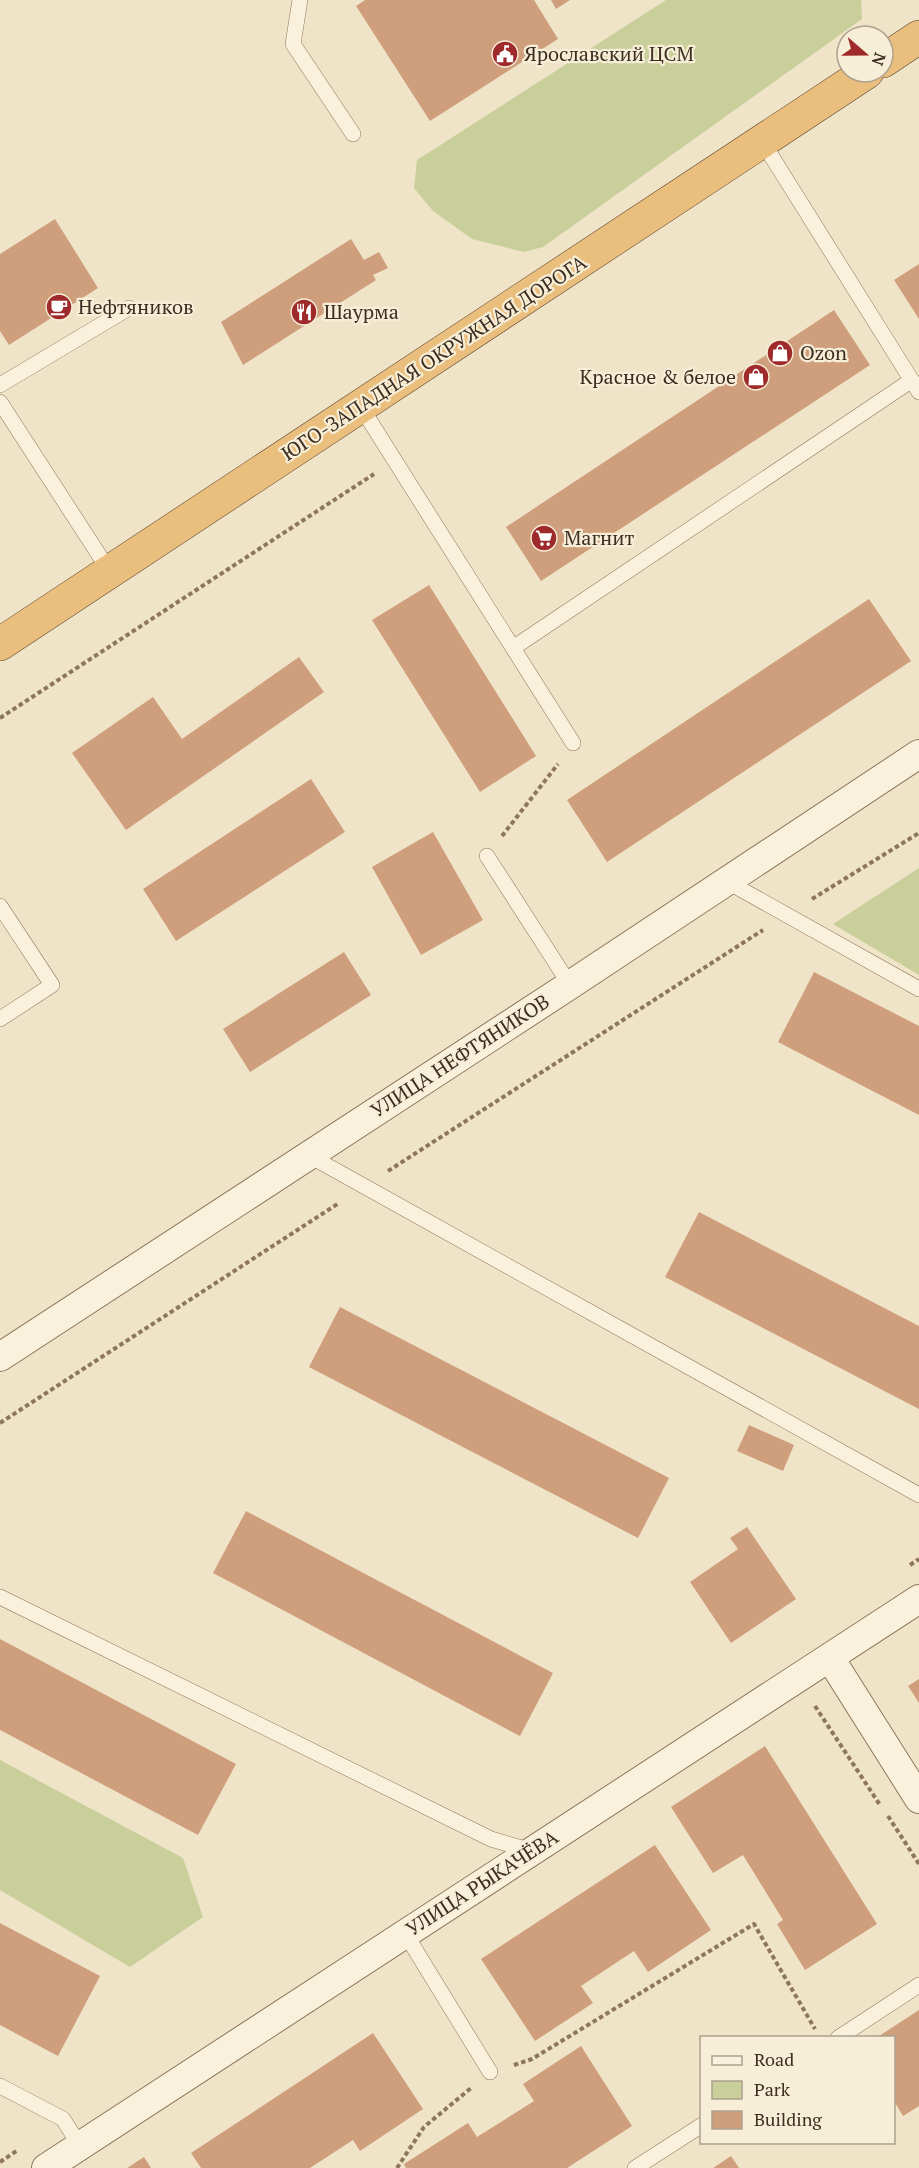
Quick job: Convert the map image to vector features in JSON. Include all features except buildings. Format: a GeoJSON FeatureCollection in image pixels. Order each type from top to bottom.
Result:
{"type":"FeatureCollection","features":[{"type":"Feature","properties":{"kind":"highway"},"geometry":{"type":"LineString","coordinates":[[895,53],[919,37]]}},
{"type":"Feature","properties":{"kind":"highway","name":"ЮГО-ЗАПАДНАЯ ОКРУЖНАЯ ДОРОГА"},"geometry":{"type":"LineString","coordinates":[[0,644],[849,84]]}},
{"type":"Feature","properties":{"kind":"street","name":"УЛИЦА НЕФТЯНИКОВ"},"geometry":{"type":"LineString","coordinates":[[0,1357],[918,756]]}},
{"type":"Feature","properties":{"kind":"street","name":"УЛИЦА РЫКАЧЁВА"},"geometry":{"type":"LineString","coordinates":[[46,2168],[919,1599]]}},
{"type":"Feature","properties":{"kind":"street"},"geometry":{"type":"LineString","coordinates":[[830,1658],[919,1799]]}},
{"type":"Feature","properties":{"kind":"lane"},"geometry":{"type":"LineString","coordinates":[[300,0],[293,44],[353,134]]}},
{"type":"Feature","properties":{"kind":"lane"},"geometry":{"type":"LineString","coordinates":[[513,648],[915,386],[762,141]]}},
{"type":"Feature","properties":{"kind":"lane"},"geometry":{"type":"LineString","coordinates":[[0,385],[129,309]]}},
{"type":"Feature","properties":{"kind":"lane"},"geometry":{"type":"LineString","coordinates":[[0,402],[110,572]]}},
{"type":"Feature","properties":{"kind":"lane"},"geometry":{"type":"LineString","coordinates":[[361,407],[573,743]]}},
{"type":"Feature","properties":{"kind":"lane"},"geometry":{"type":"LineString","coordinates":[[487,856],[570,985]]}},
{"type":"Feature","properties":{"kind":"lane"},"geometry":{"type":"LineString","coordinates":[[726,881],[919,989]]}},
{"type":"Feature","properties":{"kind":"lane"},"geometry":{"type":"LineString","coordinates":[[0,906],[52,985],[0,1019]]}},
{"type":"Feature","properties":{"kind":"lane"},"geometry":{"type":"LineString","coordinates":[[308,1155],[919,1495]]}},
{"type":"Feature","properties":{"kind":"lane"},"geometry":{"type":"LineString","coordinates":[[0,1597],[491,1839],[532,1851]]}},
{"type":"Feature","properties":{"kind":"lane"},"geometry":{"type":"LineString","coordinates":[[405,1933],[490,2072]]}},
{"type":"Feature","properties":{"kind":"lane"},"geometry":{"type":"LineString","coordinates":[[840,2036],[919,1985]]}},
{"type":"Feature","properties":{"kind":"lane"},"geometry":{"type":"LineString","coordinates":[[0,2086],[63,2120],[80,2146]]}},
{"type":"Feature","properties":{"kind":"lane"},"geometry":{"type":"LineString","coordinates":[[635,2168],[700,2126]]}},
{"type":"Feature","properties":{"kind":"path"},"geometry":{"type":"LineString","coordinates":[[0,718],[394,461]]}},
{"type":"Feature","properties":{"kind":"path"},"geometry":{"type":"LineString","coordinates":[[487,856],[573,743]]}},
{"type":"Feature","properties":{"kind":"path"},"geometry":{"type":"LineString","coordinates":[[0,1423],[786,914],[919,833]]}},
{"type":"Feature","properties":{"kind":"path"},"geometry":{"type":"LineString","coordinates":[[397,2168],[424,2127],[490,2072],[532,2059],[754,1924],[819,2036]]}},
{"type":"Feature","properties":{"kind":"green space"},"geometry":{"type":"Polygon","coordinates":[[[666,0],[861,0],[862,19],[855,24],[835,24],[835,38],[543,247],[524,252],[472,239],[433,211],[414,188],[417,160],[666,0]]]}},
{"type":"Feature","properties":{"kind":"green space"},"geometry":{"type":"Polygon","coordinates":[[[919,868],[919,975],[833,924],[919,868]]]}},
{"type":"Feature","properties":{"kind":"green space"},"geometry":{"type":"Polygon","coordinates":[[[0,1760],[183,1858],[203,1917],[130,1967],[0,1890],[0,1760]]]}},
{"type":"Feature","properties":{"kind":"place","name":"Ярославский ЦСМ"},"geometry":{"type":"Point","coordinates":[505,54]}},
{"type":"Feature","properties":{"kind":"place","name":"Нефтяников"},"geometry":{"type":"Point","coordinates":[59,307]}},
{"type":"Feature","properties":{"kind":"place","name":"Шаурма"},"geometry":{"type":"Point","coordinates":[304,312]}},
{"type":"Feature","properties":{"kind":"place","name":"Ozon"},"geometry":{"type":"Point","coordinates":[780,353]}},
{"type":"Feature","properties":{"kind":"place","name":"Красное & белое"},"geometry":{"type":"Point","coordinates":[756,377]}},
{"type":"Feature","properties":{"kind":"place","name":"Магнит"},"geometry":{"type":"Point","coordinates":[544,538]}}]}
